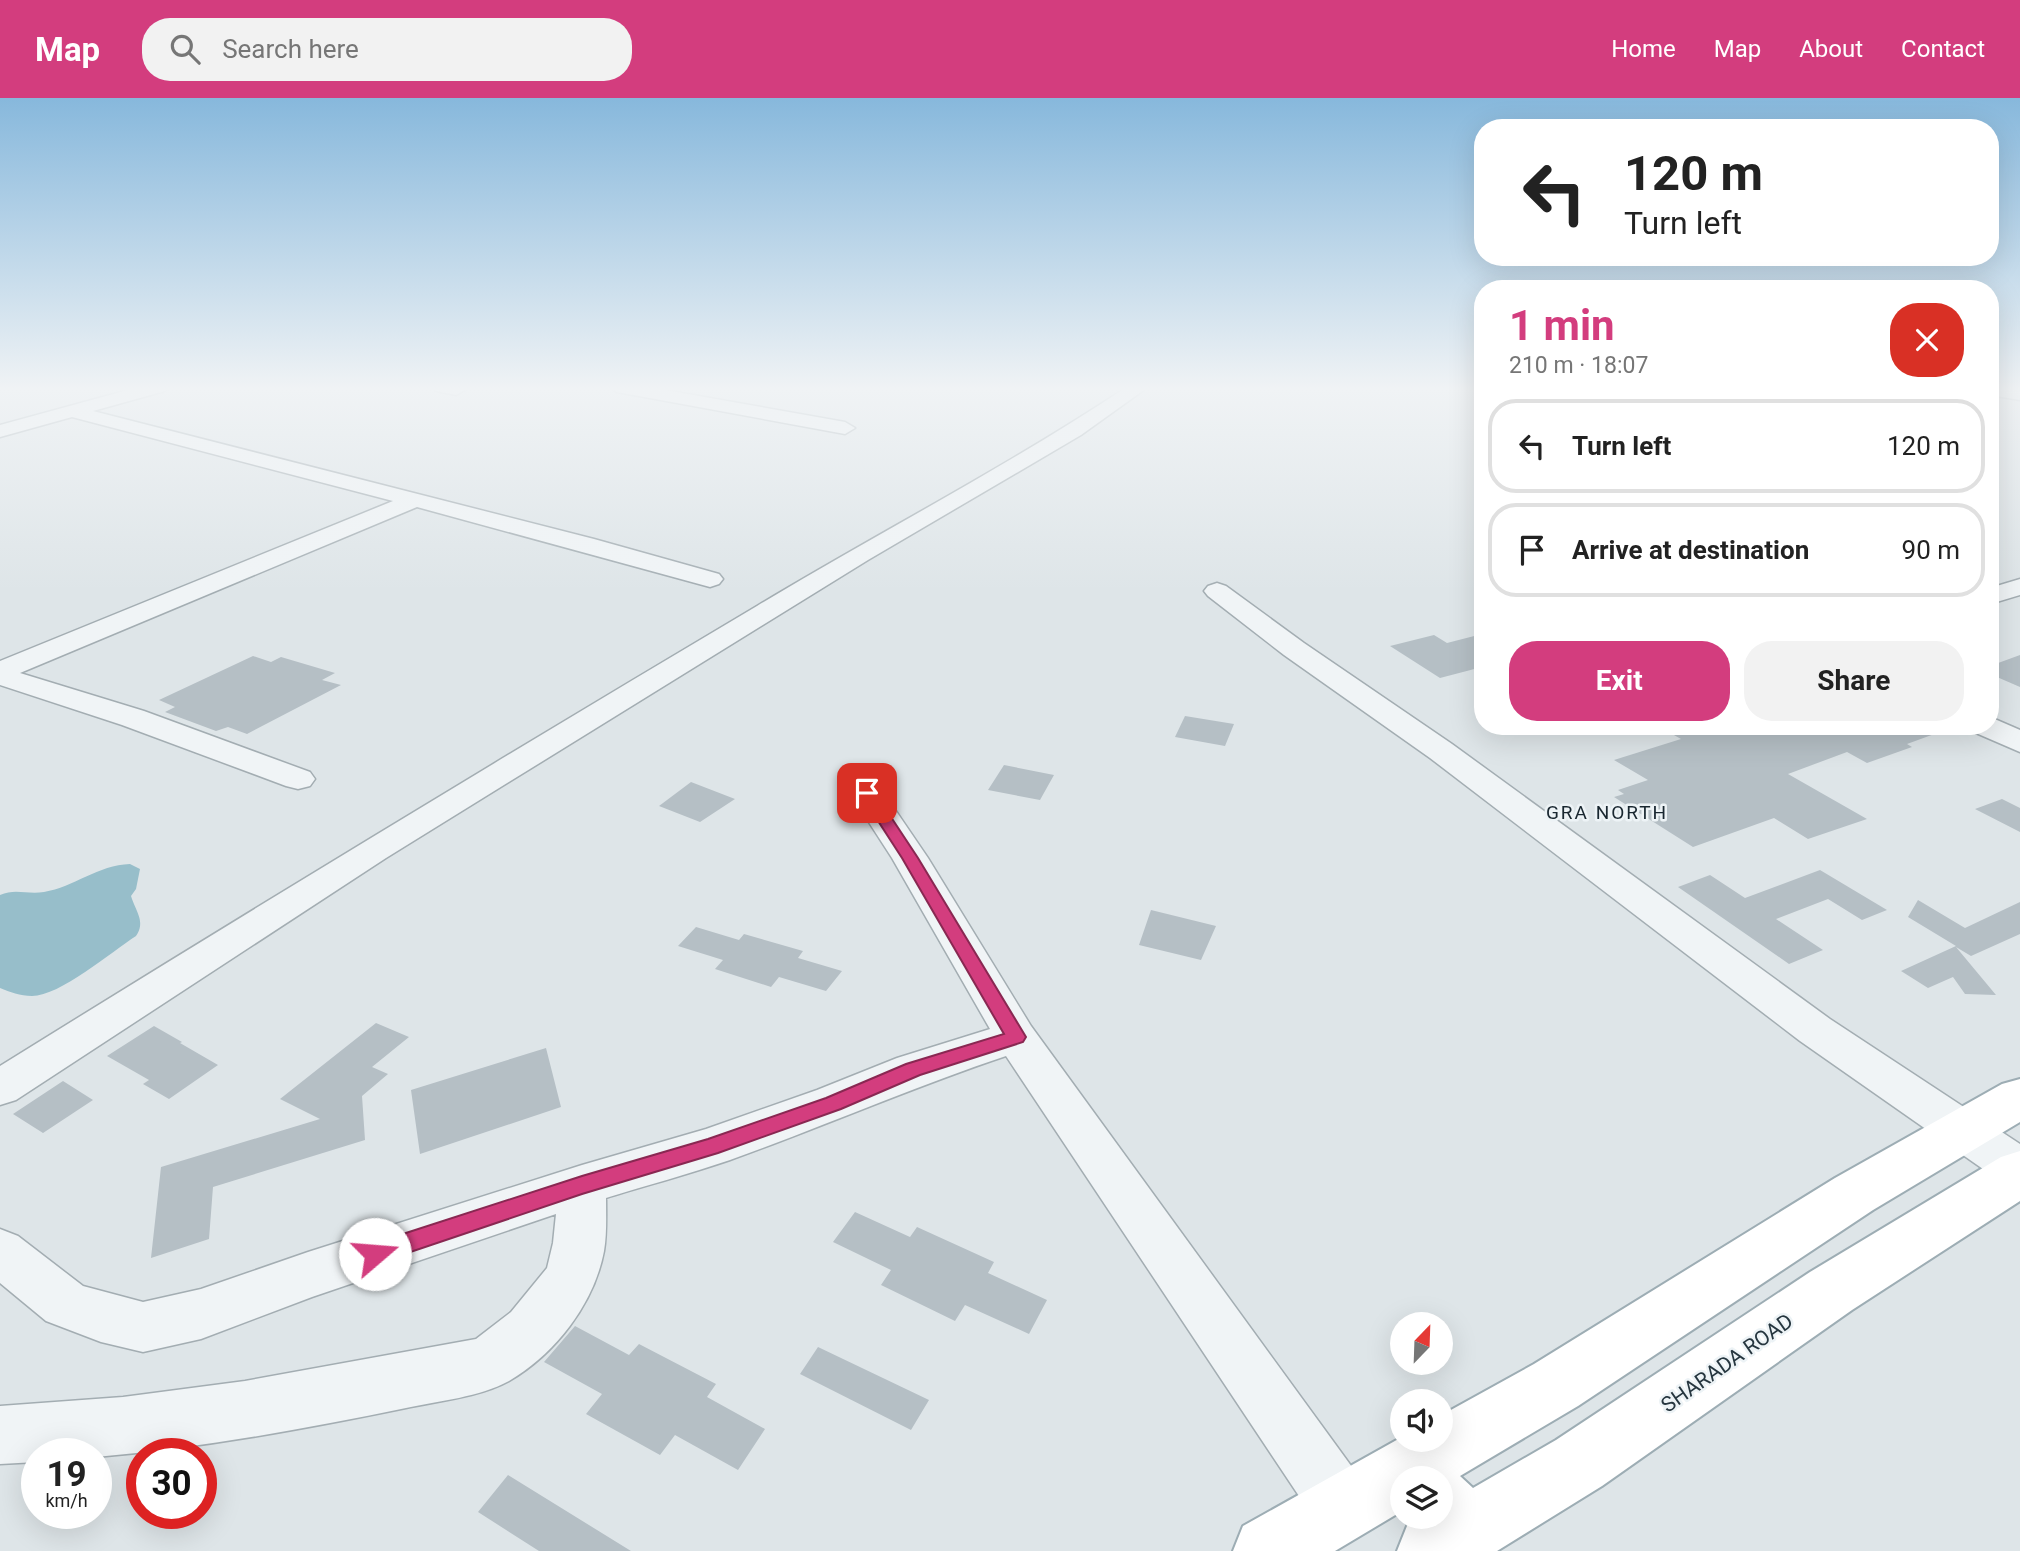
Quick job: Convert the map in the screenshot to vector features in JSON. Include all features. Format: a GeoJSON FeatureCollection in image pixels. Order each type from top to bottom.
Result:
{"type":"FeatureCollection","features":[{"type":"Feature","properties":{"kind":"main road"},"geometry":{"type":"LineString","coordinates":[[1453,1487],[1556,1385],[1854,1194],[2020,1098]]}},
{"type":"Feature","properties":{"kind":"main road","name":"SHARADA ROAD"},"geometry":{"type":"LineString","coordinates":[[1453,1500],[1579,1464],[1831,1291],[2020,1171]]}},
{"type":"Feature","properties":{"kind":"main road"},"geometry":{"type":"LineString","coordinates":[[1268,1551],[1343,1507],[1390,1506]]}},
{"type":"Feature","properties":{"kind":"street"},"geometry":{"type":"LineString","coordinates":[[240,455],[710,579]]}},
{"type":"Feature","properties":{"kind":"street"},"geometry":{"type":"LineString","coordinates":[[0,1088],[373,850],[943,505],[1031,455]]}},
{"type":"Feature","properties":{"kind":"street"},"geometry":{"type":"LineString","coordinates":[[0,673],[415,500]]}},
{"type":"Feature","properties":{"kind":"street"},"geometry":{"type":"LineString","coordinates":[[1999,593],[2020,587]]}},
{"type":"Feature","properties":{"kind":"street"},"geometry":{"type":"LineString","coordinates":[[1217,591],[1294,649],[1441,751],[1815,1030],[1966,1131],[2020,1171]]}},
{"type":"Feature","properties":{"kind":"street"},"geometry":{"type":"LineString","coordinates":[[0,673],[298,779]]}},
{"type":"Feature","properties":{"kind":"street"},"geometry":{"type":"LineString","coordinates":[[1999,732],[2020,742]]}},
{"type":"Feature","properties":{"kind":"street"},"geometry":{"type":"LineString","coordinates":[[867,793],[910,858],[1016,1037],[1343,1507]]}},
{"type":"Feature","properties":{"kind":"street"},"geometry":{"type":"LineString","coordinates":[[0,1252],[65,1304],[101,1317],[143,1327],[201,1314],[308,1275],[582,1185],[710,1147],[833,1103],[913,1070],[1016,1037]]}},
{"type":"Feature","properties":{"kind":"street"},"geometry":{"type":"LineString","coordinates":[[0,1435],[164,1422],[352,1390],[487,1363],[509,1350],[560,1295],[578,1252],[582,1185]]}},
{"type":"Feature","properties":{"kind":"water"},"geometry":{"type":"Polygon","coordinates":[[[130,864],[140,869],[136,889],[131,896],[140,921],[136,936],[57,989],[32,996],[0,988],[0,895],[11,892],[38,893],[55,889],[107,868],[130,864]]]}},
{"type":"Feature","properties":{"kind":"building"},"geometry":{"type":"Polygon","coordinates":[[[1434,635],[1447,643],[1474,636],[1474,669],[1440,678],[1390,646],[1434,635]]]}},
{"type":"Feature","properties":{"kind":"building"},"geometry":{"type":"Polygon","coordinates":[[[2020,655],[2020,687],[1999,678],[1999,663],[2020,655]]]}},
{"type":"Feature","properties":{"kind":"building"},"geometry":{"type":"Polygon","coordinates":[[[253,656],[271,662],[281,657],[335,673],[322,680],[341,685],[247,734],[228,727],[216,731],[165,712],[175,707],[159,700],[253,656]]]}},
{"type":"Feature","properties":{"kind":"building"},"geometry":{"type":"Polygon","coordinates":[[[1185,716],[1234,724],[1225,746],[1175,737],[1185,716]]]}},
{"type":"Feature","properties":{"kind":"building"},"geometry":{"type":"Polygon","coordinates":[[[1674,735],[1932,735],[1907,744],[1912,747],[1867,763],[1847,752],[1788,774],[1867,819],[1808,839],[1774,818],[1693,847],[1614,797],[1624,794],[1618,790],[1648,780],[1614,760],[1681,739],[1674,735]]]}},
{"type":"Feature","properties":{"kind":"building"},"geometry":{"type":"Polygon","coordinates":[[[1004,765],[1054,775],[1040,800],[988,790],[1004,765]]]}},
{"type":"Feature","properties":{"kind":"building"},"geometry":{"type":"Polygon","coordinates":[[[691,782],[735,799],[700,822],[659,806],[691,782]]]}},
{"type":"Feature","properties":{"kind":"building"},"geometry":{"type":"Polygon","coordinates":[[[2002,799],[2020,808],[2020,832],[1975,809],[2002,799]]]}},
{"type":"Feature","properties":{"kind":"building"},"geometry":{"type":"Polygon","coordinates":[[[1820,870],[1887,910],[1862,920],[1828,899],[1776,919],[1823,950],[1789,964],[1678,887],[1710,875],[1745,898],[1820,870]]]}},
{"type":"Feature","properties":{"kind":"building"},"geometry":{"type":"Polygon","coordinates":[[[1918,900],[1965,928],[2020,902],[2020,934],[1971,956],[1956,947],[1996,995],[1965,994],[1953,977],[1928,988],[1901,971],[1956,946],[1908,917],[1918,900]]]}},
{"type":"Feature","properties":{"kind":"building"},"geometry":{"type":"Polygon","coordinates":[[[1151,910],[1216,926],[1201,960],[1139,945],[1151,910]]]}},
{"type":"Feature","properties":{"kind":"building"},"geometry":{"type":"Polygon","coordinates":[[[696,927],[739,940],[744,934],[803,951],[798,958],[842,971],[826,991],[779,977],[771,987],[715,969],[723,960],[678,946],[696,927]]]}},
{"type":"Feature","properties":{"kind":"building"},"geometry":{"type":"Polygon","coordinates":[[[376,1023],[409,1037],[372,1067],[388,1074],[362,1096],[365,1140],[213,1187],[209,1239],[151,1258],[161,1167],[320,1119],[280,1099],[376,1023]]]}},
{"type":"Feature","properties":{"kind":"building"},"geometry":{"type":"Polygon","coordinates":[[[154,1026],[218,1065],[169,1099],[143,1084],[149,1080],[107,1056],[154,1026]]]}},
{"type":"Feature","properties":{"kind":"building"},"geometry":{"type":"Polygon","coordinates":[[[546,1048],[561,1107],[420,1154],[411,1090],[546,1048]]]}},
{"type":"Feature","properties":{"kind":"building"},"geometry":{"type":"Polygon","coordinates":[[[63,1081],[93,1100],[43,1133],[13,1114],[63,1081]]]}},
{"type":"Feature","properties":{"kind":"building"},"geometry":{"type":"Polygon","coordinates":[[[855,1212],[910,1237],[917,1227],[994,1262],[988,1273],[1047,1300],[1029,1334],[965,1305],[955,1321],[881,1285],[891,1270],[833,1242],[855,1212]]]}},
{"type":"Feature","properties":{"kind":"building"},"geometry":{"type":"Polygon","coordinates":[[[575,1326],[629,1355],[639,1344],[716,1384],[707,1397],[765,1429],[738,1470],[675,1435],[660,1455],[586,1414],[602,1394],[544,1362],[575,1326]]]}},
{"type":"Feature","properties":{"kind":"building"},"geometry":{"type":"Polygon","coordinates":[[[818,1347],[929,1400],[911,1430],[800,1374],[818,1347]]]}},
{"type":"Feature","properties":{"kind":"building"},"geometry":{"type":"Polygon","coordinates":[[[508,1475],[631,1551],[539,1551],[478,1512],[508,1475]]]}},
{"type":"Feature","properties":{"kind":"district","name":"GRA NORTH"},"geometry":{"type":"Point","coordinates":[1607,812]}},
{"type":"Feature","properties":{"kind":"route"},"geometry":{"type":"LineString","coordinates":[[375,1254],[582,1185],[710,1147],[833,1103],[913,1070],[1016,1037],[910,858],[867,793]]}}]}
